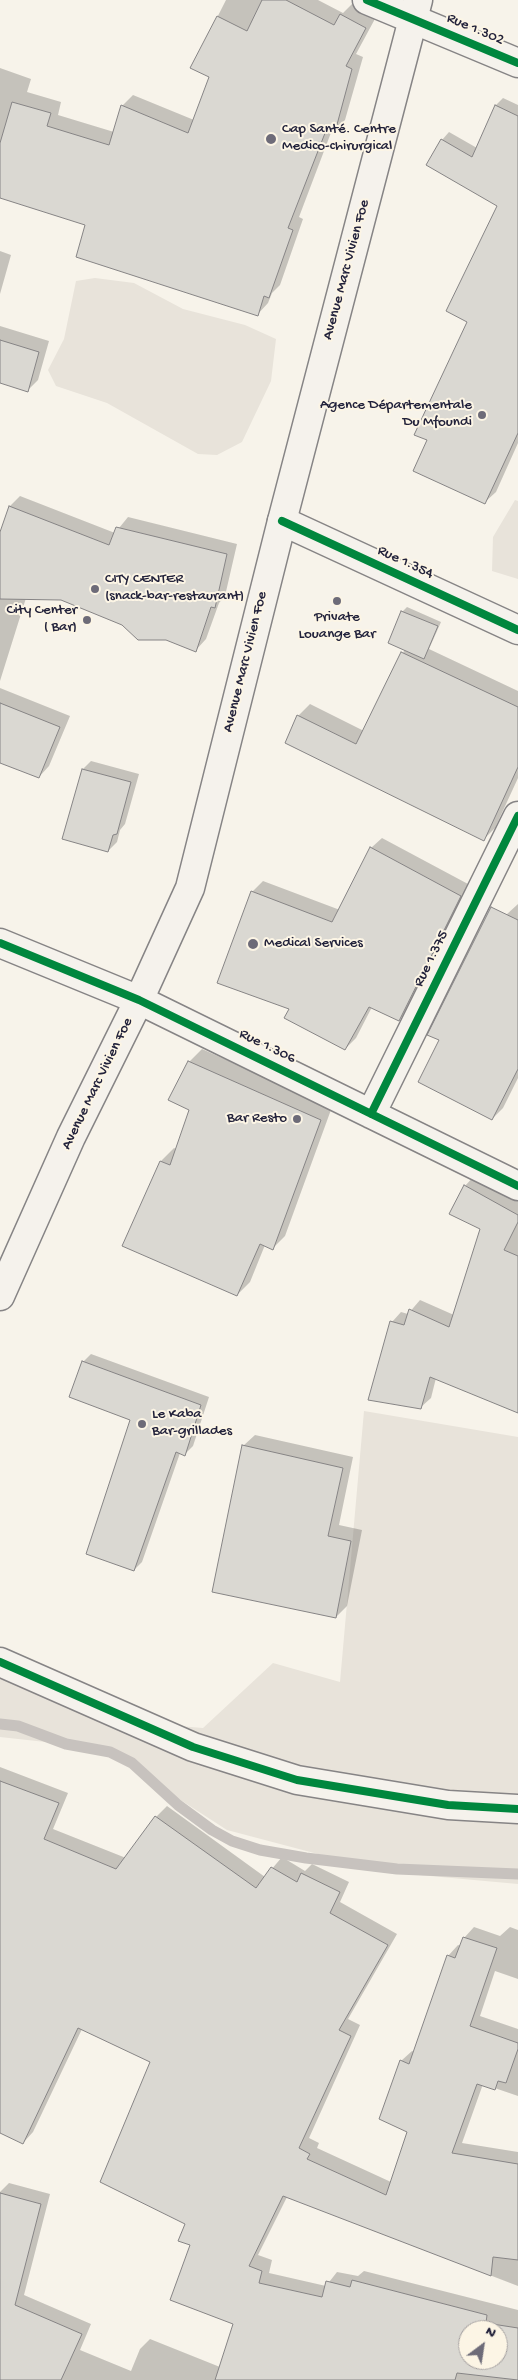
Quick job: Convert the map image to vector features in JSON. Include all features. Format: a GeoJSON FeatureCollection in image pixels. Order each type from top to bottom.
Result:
{"type":"FeatureCollection","features":[{"type":"Feature","properties":{"kind":"street","name":"Rue 1.302"},"geometry":{"type":"LineString","coordinates":[[367,0],[415,10],[518,63]]}},
{"type":"Feature","properties":{"kind":"street","name":"Avenue Marc Vivien Foe"},"geometry":{"type":"LineString","coordinates":[[0,1296],[71,1137],[139,1000],[190,888],[282,522],[415,10]]}},
{"type":"Feature","properties":{"kind":"street","name":"Rue 1.354"},"geometry":{"type":"LineString","coordinates":[[282,522],[518,630]]}},
{"type":"Feature","properties":{"kind":"street","name":"Rue 1.375"},"geometry":{"type":"LineString","coordinates":[[371,1114],[518,816]]}},
{"type":"Feature","properties":{"kind":"street","name":"Rue 1.306"},"geometry":{"type":"LineString","coordinates":[[0,943],[139,1000],[518,1186]]}},
{"type":"Feature","properties":{"kind":"street"},"geometry":{"type":"LineString","coordinates":[[0,1662],[193,1747],[297,1780],[448,1805],[518,1809]]}},
{"type":"Feature","properties":{"kind":"shaded area"},"geometry":{"type":"Polygon","coordinates":[[[95,278],[134,283],[183,309],[245,325],[276,339],[271,381],[242,442],[217,455],[198,454],[107,403],[56,386],[48,370],[64,339],[76,281],[95,278]]]}},
{"type":"Feature","properties":{"kind":"shaded area"},"geometry":{"type":"Polygon","coordinates":[[[515,500],[518,501],[518,579],[492,571],[493,537],[515,500]]]}},
{"type":"Feature","properties":{"kind":"shaded area"},"geometry":{"type":"Polygon","coordinates":[[[364,1411],[518,1437],[518,1884],[386,1872],[227,1830],[100,1748],[0,1737],[0,1678],[118,1721],[203,1728],[273,1663],[340,1682],[364,1411]]]}},
{"type":"Feature","properties":{"kind":"building"},"geometry":{"type":"Polygon","coordinates":[[[262,0],[286,0],[334,25],[340,14],[366,28],[346,66],[352,69],[335,132],[327,128],[288,228],[293,230],[269,298],[264,296],[258,316],[76,257],[85,225],[0,198],[0,143],[12,102],[51,113],[47,126],[109,145],[121,105],[188,133],[209,77],[190,68],[217,16],[247,31],[262,0]]]}},
{"type":"Feature","properties":{"kind":"building"},"geometry":{"type":"Polygon","coordinates":[[[495,105],[518,116],[518,433],[485,504],[413,471],[427,440],[414,435],[467,322],[446,311],[497,206],[426,165],[441,139],[472,157],[495,105]]]}},
{"type":"Feature","properties":{"kind":"building"},"geometry":{"type":"Polygon","coordinates":[[[0,340],[39,352],[28,392],[0,383],[0,340]]]}},
{"type":"Feature","properties":{"kind":"building"},"geometry":{"type":"Polygon","coordinates":[[[9,506],[109,545],[116,527],[227,554],[215,608],[211,607],[196,652],[166,640],[138,640],[122,625],[61,600],[0,599],[0,532],[9,506]]]}},
{"type":"Feature","properties":{"kind":"building"},"geometry":{"type":"Polygon","coordinates":[[[401,611],[438,626],[424,659],[388,643],[401,611]]]}},
{"type":"Feature","properties":{"kind":"building"},"geometry":{"type":"Polygon","coordinates":[[[401,652],[518,707],[518,767],[484,841],[285,743],[297,715],[356,744],[401,652]]]}},
{"type":"Feature","properties":{"kind":"building"},"geometry":{"type":"Polygon","coordinates":[[[0,703],[60,727],[39,778],[0,763],[0,703]]]}},
{"type":"Feature","properties":{"kind":"building"},"geometry":{"type":"Polygon","coordinates":[[[82,769],[131,782],[117,834],[113,835],[108,852],[62,839],[82,769]]]}},
{"type":"Feature","properties":{"kind":"building"},"geometry":{"type":"Polygon","coordinates":[[[370,847],[461,896],[399,1021],[369,1007],[345,1050],[284,1018],[289,1009],[217,983],[251,891],[332,922],[370,847]]]}},
{"type":"Feature","properties":{"kind":"building"},"geometry":{"type":"Polygon","coordinates":[[[491,907],[518,920],[518,1069],[492,1120],[418,1082],[439,1040],[427,1035],[491,907]]]}},
{"type":"Feature","properties":{"kind":"building"},"geometry":{"type":"Polygon","coordinates":[[[188,1061],[321,1120],[273,1250],[260,1244],[237,1296],[122,1246],[160,1161],[170,1165],[189,1110],[168,1100],[188,1061]]]}},
{"type":"Feature","properties":{"kind":"building"},"geometry":{"type":"Polygon","coordinates":[[[464,1185],[518,1215],[518,1222],[504,1250],[518,1256],[518,1413],[430,1377],[421,1409],[368,1400],[390,1321],[404,1325],[409,1309],[449,1327],[480,1229],[449,1214],[464,1185]]]}},
{"type":"Feature","properties":{"kind":"building"},"geometry":{"type":"Polygon","coordinates":[[[82,1361],[201,1405],[185,1456],[176,1452],[134,1571],[86,1554],[130,1420],[69,1397],[82,1361]]]}},
{"type":"Feature","properties":{"kind":"building"},"geometry":{"type":"Polygon","coordinates":[[[242,1445],[343,1468],[328,1536],[351,1541],[336,1618],[212,1592],[242,1445]]]}},
{"type":"Feature","properties":{"kind":"building"},"geometry":{"type":"Polygon","coordinates":[[[0,1781],[59,1803],[44,1839],[116,1869],[155,1816],[256,1888],[271,1867],[297,1882],[301,1873],[340,1892],[330,1913],[388,1945],[339,2030],[351,2036],[299,2148],[310,2154],[307,2159],[386,2195],[407,2132],[379,2119],[400,2060],[409,2064],[447,1955],[455,1958],[463,1937],[497,1948],[470,2026],[518,2043],[518,2049],[506,2083],[498,2081],[495,2090],[477,2084],[452,2153],[518,2164],[518,2260],[493,2257],[491,2276],[283,2196],[249,2266],[262,2271],[259,2283],[322,2297],[326,2281],[350,2287],[352,2280],[487,2315],[486,2320],[458,2320],[458,2370],[508,2370],[508,2326],[518,2328],[518,2380],[457,2373],[455,2380],[215,2380],[233,2324],[170,2300],[190,2245],[178,2241],[185,2224],[100,2182],[150,2062],[78,2028],[23,2144],[0,2133],[0,1781]]]}},
{"type":"Feature","properties":{"kind":"building"},"geometry":{"type":"Polygon","coordinates":[[[0,2193],[41,2204],[15,2305],[82,2334],[61,2380],[0,2380],[0,2193]]]}},
{"type":"Feature","properties":{"kind":"waterway"},"geometry":{"type":"LineString","coordinates":[[0,1724],[18,1726],[66,1744],[110,1752],[132,1763],[178,1805],[212,1830],[232,1841],[260,1850],[306,1858],[397,1869],[518,1874]]}},
{"type":"Feature","properties":{"kind":"cycle path"},"geometry":{"type":"LineString","coordinates":[[367,0],[518,63]]}},
{"type":"Feature","properties":{"kind":"cycle path"},"geometry":{"type":"LineString","coordinates":[[282,521],[518,630]]}},
{"type":"Feature","properties":{"kind":"cycle path"},"geometry":{"type":"LineString","coordinates":[[371,1114],[518,816]]}},
{"type":"Feature","properties":{"kind":"cycle path"},"geometry":{"type":"LineString","coordinates":[[0,943],[139,1000],[518,1186]]}},
{"type":"Feature","properties":{"kind":"cycle path"},"geometry":{"type":"LineString","coordinates":[[0,1662],[193,1747],[297,1780],[448,1805],[518,1809]]}},
{"type":"Feature","properties":{"kind":"place","name":"Cap Santé. Centre Medico-chirurgical"},"geometry":{"type":"Point","coordinates":[271,139]}},
{"type":"Feature","properties":{"kind":"place","name":"Agence Départementale Du Mfoundi"},"geometry":{"type":"Point","coordinates":[482,415]}},
{"type":"Feature","properties":{"kind":"place","name":"CITY CENTER (snack-bar-restaurant)"},"geometry":{"type":"Point","coordinates":[95,589]}},
{"type":"Feature","properties":{"kind":"place","name":"Private Louange Bar"},"geometry":{"type":"Point","coordinates":[337,601]}},
{"type":"Feature","properties":{"kind":"place","name":"City Center ( Bar)"},"geometry":{"type":"Point","coordinates":[87,620]}},
{"type":"Feature","properties":{"kind":"place","name":"Medical Services"},"geometry":{"type":"Point","coordinates":[253,944]}},
{"type":"Feature","properties":{"kind":"place","name":"Bar Resto"},"geometry":{"type":"Point","coordinates":[297,1119]}},
{"type":"Feature","properties":{"kind":"place","name":"Le Kaba Bar-grillades"},"geometry":{"type":"Point","coordinates":[142,1424]}}]}
